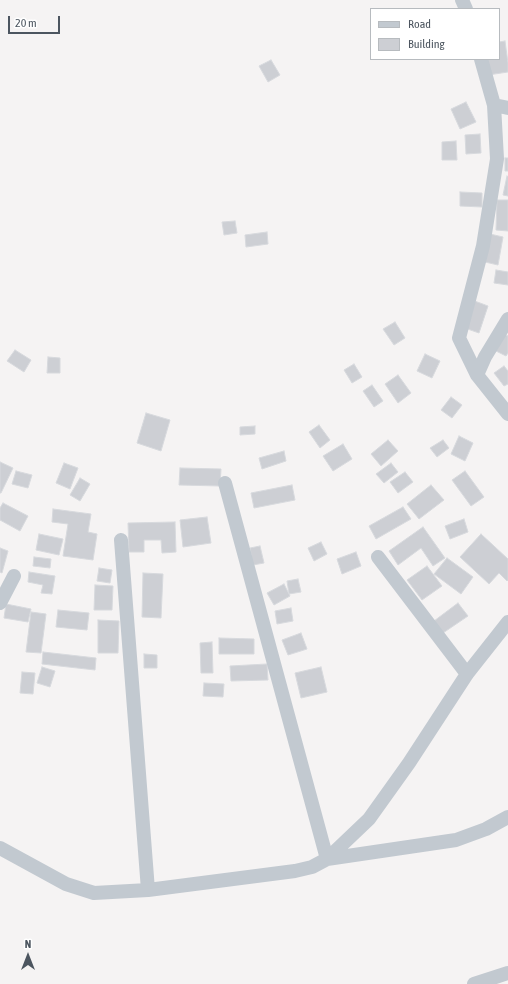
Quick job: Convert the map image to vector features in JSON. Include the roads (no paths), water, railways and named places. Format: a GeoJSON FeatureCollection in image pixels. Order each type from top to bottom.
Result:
{"type":"FeatureCollection","features":[{"type":"Feature","properties":{"kind":"street"},"geometry":{"type":"LineString","coordinates":[[481,60],[494,105],[497,159],[483,246],[459,338],[477,375],[508,414]]}},
{"type":"Feature","properties":{"kind":"street"},"geometry":{"type":"LineString","coordinates":[[494,105],[508,108]]}},
{"type":"Feature","properties":{"kind":"street"},"geometry":{"type":"LineString","coordinates":[[477,375],[485,357],[508,319]]}},
{"type":"Feature","properties":{"kind":"street"},"geometry":{"type":"LineString","coordinates":[[225,482],[327,859]]}},
{"type":"Feature","properties":{"kind":"street"},"geometry":{"type":"LineString","coordinates":[[120,540],[148,890]]}},
{"type":"Feature","properties":{"kind":"street"},"geometry":{"type":"LineString","coordinates":[[378,557],[467,674]]}},
{"type":"Feature","properties":{"kind":"street"},"geometry":{"type":"LineString","coordinates":[[0,603],[14,576]]}},
{"type":"Feature","properties":{"kind":"street"},"geometry":{"type":"LineString","coordinates":[[0,848],[66,884],[94,893],[148,890],[295,871],[312,867],[327,859],[369,819],[409,763],[467,674],[508,622]]}},
{"type":"Feature","properties":{"kind":"street"},"geometry":{"type":"LineString","coordinates":[[327,859],[456,840],[486,829],[508,817]]}},
{"type":"Feature","properties":{"kind":"street"},"geometry":{"type":"LineString","coordinates":[[474,984],[508,973]]}}]}
